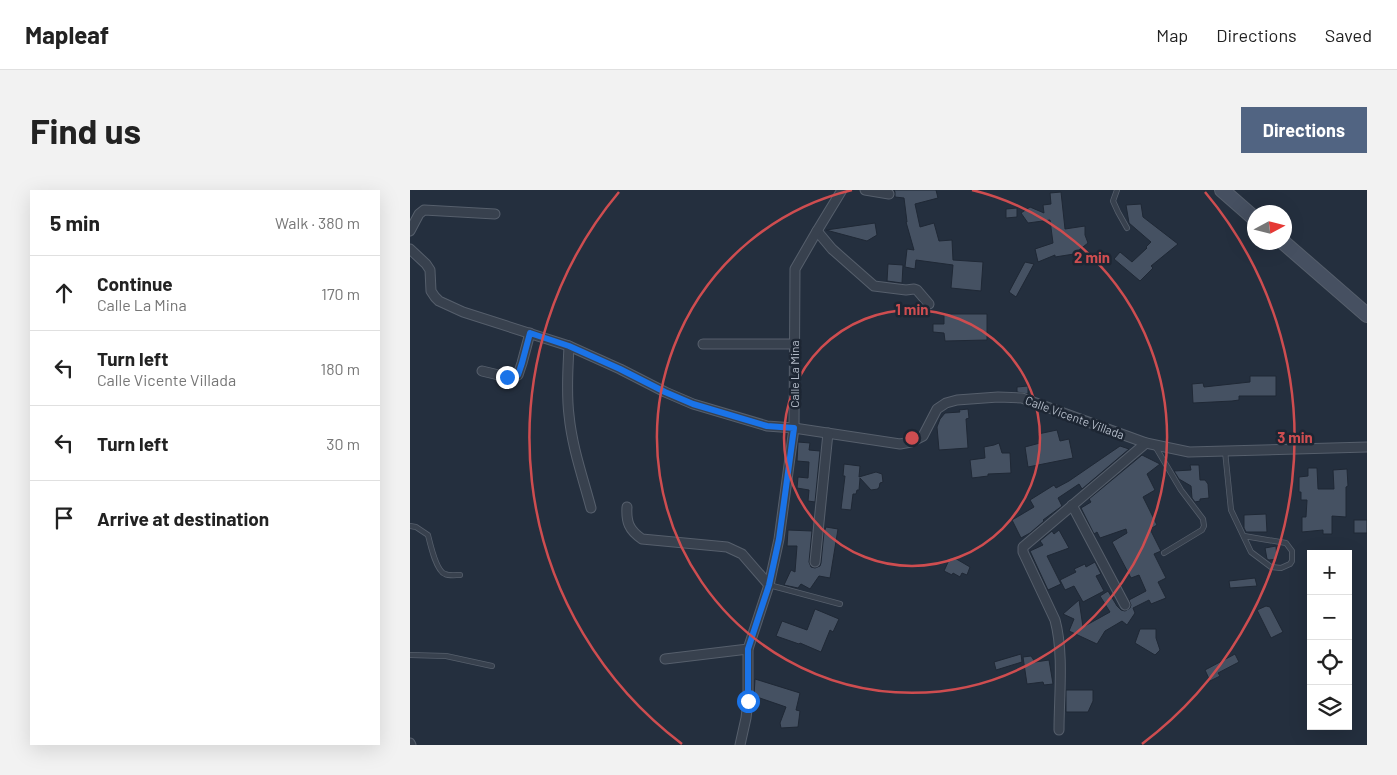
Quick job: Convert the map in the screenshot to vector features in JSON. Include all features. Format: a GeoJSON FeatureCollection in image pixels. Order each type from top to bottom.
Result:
{"type":"FeatureCollection","features":[{"type":"Feature","properties":{"kind":"main road"},"geometry":{"type":"LineString","coordinates":[[1222,190],[1247,212]]}},
{"type":"Feature","properties":{"kind":"main road"},"geometry":{"type":"LineString","coordinates":[[1292,250],[1367,315]]}},
{"type":"Feature","properties":{"kind":"street","name":"Calle La Mina"},"geometry":{"type":"LineString","coordinates":[[740,745],[748,701],[748,649],[769,585],[779,539],[794,428],[795,269],[842,190]]}},
{"type":"Feature","properties":{"kind":"street"},"geometry":{"type":"LineString","coordinates":[[865,190],[889,194]]}},
{"type":"Feature","properties":{"kind":"street"},"geometry":{"type":"LineString","coordinates":[[410,230],[419,214],[424,210],[495,214]]}},
{"type":"Feature","properties":{"kind":"street"},"geometry":{"type":"LineString","coordinates":[[817,231],[832,250],[872,285],[906,290],[914,289],[929,304]]}},
{"type":"Feature","properties":{"kind":"street","name":"Calle Vicente Villada"},"geometry":{"type":"LineString","coordinates":[[410,249],[430,270],[431,292],[439,301],[462,312],[569,346],[693,404],[767,426],[794,428],[900,444],[923,436],[937,408],[946,403],[958,400],[998,397],[1022,398],[1150,444],[1190,452],[1367,447]]}},
{"type":"Feature","properties":{"kind":"street"},"geometry":{"type":"LineString","coordinates":[[482,372],[507,377],[518,375],[530,333]]}},
{"type":"Feature","properties":{"kind":"street"},"geometry":{"type":"LineString","coordinates":[[703,344],[795,344]]}},
{"type":"Feature","properties":{"kind":"street"},"geometry":{"type":"LineString","coordinates":[[569,346],[567,392],[569,417],[579,470],[591,508]]}},
{"type":"Feature","properties":{"kind":"street"},"geometry":{"type":"LineString","coordinates":[[815,562],[828,433]]}},
{"type":"Feature","properties":{"kind":"street"},"geometry":{"type":"LineString","coordinates":[[1058,730],[1060,666],[1057,627],[1022,549],[1026,543],[1072,505],[1150,444]]}},
{"type":"Feature","properties":{"kind":"street"},"geometry":{"type":"LineString","coordinates":[[1072,505],[1125,604]]}},
{"type":"Feature","properties":{"kind":"street"},"geometry":{"type":"LineString","coordinates":[[627,507],[626,516],[629,526],[635,534],[642,538],[727,547],[742,554],[769,585]]}},
{"type":"Feature","properties":{"kind":"street"},"geometry":{"type":"LineString","coordinates":[[664,659],[748,649]]}},
{"type":"Feature","properties":{"kind":"lane"},"geometry":{"type":"LineString","coordinates":[[1117,190],[1113,201],[1127,228]]}},
{"type":"Feature","properties":{"kind":"lane"},"geometry":{"type":"LineString","coordinates":[[1150,444],[1203,520],[1204,526],[1202,530],[1164,553]]}},
{"type":"Feature","properties":{"kind":"lane"},"geometry":{"type":"LineString","coordinates":[[1224,451],[1231,510],[1251,552],[1271,567],[1281,568],[1292,561],[1292,551],[1286,543],[1244,536]]}},
{"type":"Feature","properties":{"kind":"lane"},"geometry":{"type":"LineString","coordinates":[[410,526],[416,527],[428,534],[441,572],[445,575],[460,575]]}},
{"type":"Feature","properties":{"kind":"lane"},"geometry":{"type":"LineString","coordinates":[[769,585],[840,604]]}},
{"type":"Feature","properties":{"kind":"lane"},"geometry":{"type":"LineString","coordinates":[[410,655],[446,656],[492,666]]}},
{"type":"Feature","properties":{"kind":"building"},"geometry":{"type":"Polygon","coordinates":[[[894,190],[936,190],[938,198],[915,204],[920,227],[934,223],[939,241],[952,240],[953,260],[983,262],[981,291],[951,288],[953,265],[916,260],[915,269],[905,267],[907,249],[914,250],[906,222],[904,198],[895,197],[894,190]]]}},
{"type":"Feature","properties":{"kind":"building"},"geometry":{"type":"Polygon","coordinates":[[[1061,192],[1065,229],[1085,226],[1085,235],[1088,243],[1074,254],[1055,257],[1055,255],[1038,262],[1035,249],[1053,243],[1050,220],[1028,223],[1021,213],[1030,207],[1044,213],[1043,205],[1051,204],[1050,193],[1061,192]]]}},
{"type":"Feature","properties":{"kind":"building"},"geometry":{"type":"Polygon","coordinates":[[[1141,204],[1143,217],[1178,244],[1151,266],[1153,268],[1140,281],[1114,259],[1120,252],[1132,262],[1151,242],[1129,223],[1126,205],[1141,204]]]}},
{"type":"Feature","properties":{"kind":"building"},"geometry":{"type":"Polygon","coordinates":[[[1017,208],[1017,217],[1006,218],[1006,209],[1017,208]]]}},
{"type":"Feature","properties":{"kind":"building"},"geometry":{"type":"Polygon","coordinates":[[[875,223],[877,235],[867,241],[826,230],[875,223]]]}},
{"type":"Feature","properties":{"kind":"building"},"geometry":{"type":"Polygon","coordinates":[[[1025,262],[1034,264],[1016,297],[1009,292],[1025,262]]]}},
{"type":"Feature","properties":{"kind":"building"},"geometry":{"type":"Polygon","coordinates":[[[888,264],[903,265],[902,283],[887,281],[888,264]]]}},
{"type":"Feature","properties":{"kind":"building"},"geometry":{"type":"Polygon","coordinates":[[[944,314],[987,314],[987,340],[945,341],[944,333],[933,332],[933,324],[944,324],[944,314]]]}},
{"type":"Feature","properties":{"kind":"building"},"geometry":{"type":"Polygon","coordinates":[[[1250,376],[1276,376],[1276,396],[1239,396],[1239,400],[1193,403],[1192,384],[1203,383],[1204,387],[1250,382],[1250,376]]]}},
{"type":"Feature","properties":{"kind":"building"},"geometry":{"type":"Polygon","coordinates":[[[1028,386],[1028,394],[1017,392],[1017,387],[1028,386]]]}},
{"type":"Feature","properties":{"kind":"building"},"geometry":{"type":"Polygon","coordinates":[[[968,409],[969,418],[966,419],[968,448],[939,450],[937,427],[940,419],[945,413],[960,412],[959,410],[968,409]]]}},
{"type":"Feature","properties":{"kind":"building"},"geometry":{"type":"Polygon","coordinates":[[[1057,430],[1060,441],[1069,439],[1073,458],[1028,467],[1025,447],[1040,443],[1038,434],[1057,430]]]}},
{"type":"Feature","properties":{"kind":"building"},"geometry":{"type":"Polygon","coordinates":[[[798,442],[810,443],[809,450],[820,451],[815,502],[808,501],[809,490],[797,488],[798,477],[808,478],[809,462],[797,461],[798,442]]]}},
{"type":"Feature","properties":{"kind":"building"},"geometry":{"type":"Polygon","coordinates":[[[999,443],[1002,453],[1010,453],[1011,473],[988,474],[988,476],[972,478],[970,460],[985,458],[984,447],[999,443]]]}},
{"type":"Feature","properties":{"kind":"building"},"geometry":{"type":"Polygon","coordinates":[[[1120,446],[1129,449],[1082,489],[1079,484],[1058,498],[1062,506],[1043,520],[1030,533],[1021,538],[1012,520],[1034,507],[1030,500],[1054,485],[1056,488],[1069,481],[1120,446]]]}},
{"type":"Feature","properties":{"kind":"building"},"geometry":{"type":"Polygon","coordinates":[[[1142,455],[1160,464],[1147,474],[1155,490],[1143,497],[1157,525],[1150,529],[1161,551],[1154,554],[1166,578],[1158,582],[1166,598],[1151,604],[1149,600],[1133,608],[1135,613],[1127,625],[1122,621],[1105,631],[1097,644],[1069,631],[1074,619],[1063,614],[1079,600],[1083,627],[1110,612],[1100,596],[1108,591],[1117,606],[1125,611],[1130,608],[1129,600],[1146,591],[1139,575],[1131,578],[1112,542],[1127,533],[1126,529],[1100,538],[1097,532],[1094,534],[1081,508],[1091,502],[1089,499],[1142,455]]]}},
{"type":"Feature","properties":{"kind":"building"},"geometry":{"type":"Polygon","coordinates":[[[844,464],[860,466],[859,477],[876,472],[882,474],[883,482],[880,483],[878,489],[871,490],[860,478],[859,490],[857,490],[856,494],[853,494],[851,510],[841,509],[845,476],[843,476],[844,464]]]}},
{"type":"Feature","properties":{"kind":"building"},"geometry":{"type":"Polygon","coordinates":[[[1190,465],[1199,465],[1200,480],[1205,480],[1208,484],[1209,498],[1200,499],[1200,501],[1195,502],[1192,498],[1191,486],[1179,479],[1174,471],[1191,470],[1190,465]]]}},
{"type":"Feature","properties":{"kind":"building"},"geometry":{"type":"Polygon","coordinates":[[[1308,468],[1317,468],[1318,489],[1334,489],[1333,470],[1347,469],[1346,517],[1332,516],[1332,534],[1323,534],[1323,530],[1302,532],[1302,517],[1306,517],[1307,500],[1301,500],[1299,477],[1308,476],[1308,468]]]}},
{"type":"Feature","properties":{"kind":"building"},"geometry":{"type":"Polygon","coordinates":[[[1266,514],[1267,532],[1246,532],[1244,528],[1244,515],[1266,514]]]}},
{"type":"Feature","properties":{"kind":"building"},"geometry":{"type":"Polygon","coordinates":[[[1354,520],[1367,520],[1367,533],[1354,533],[1354,520]]]}},
{"type":"Feature","properties":{"kind":"building"},"geometry":{"type":"Polygon","coordinates":[[[826,527],[838,529],[830,578],[819,576],[810,589],[801,584],[798,588],[784,585],[791,570],[795,572],[797,546],[787,546],[788,530],[812,531],[809,562],[811,567],[815,568],[820,566],[821,563],[826,527]]]}},
{"type":"Feature","properties":{"kind":"building"},"geometry":{"type":"Polygon","coordinates":[[[1059,530],[1069,548],[1047,556],[1061,584],[1048,590],[1030,551],[1043,545],[1040,541],[1052,531],[1054,534],[1059,530]]]}},
{"type":"Feature","properties":{"kind":"building"},"geometry":{"type":"Polygon","coordinates":[[[1276,546],[1277,559],[1267,559],[1265,548],[1276,546]]]}},
{"type":"Feature","properties":{"kind":"building"},"geometry":{"type":"Polygon","coordinates":[[[953,557],[970,567],[967,575],[962,573],[960,577],[944,571],[949,560],[951,561],[953,557]]]}},
{"type":"Feature","properties":{"kind":"building"},"geometry":{"type":"Polygon","coordinates":[[[1095,562],[1101,574],[1096,576],[1104,591],[1083,602],[1074,586],[1065,590],[1060,580],[1076,572],[1074,569],[1085,564],[1086,567],[1095,562]]]}},
{"type":"Feature","properties":{"kind":"building"},"geometry":{"type":"Polygon","coordinates":[[[1255,578],[1257,586],[1230,588],[1229,581],[1255,578]]]}},
{"type":"Feature","properties":{"kind":"building"},"geometry":{"type":"Polygon","coordinates":[[[1266,606],[1270,607],[1283,632],[1271,638],[1257,610],[1266,606]]]}},
{"type":"Feature","properties":{"kind":"building"},"geometry":{"type":"Polygon","coordinates":[[[815,609],[839,619],[833,632],[830,630],[821,652],[776,636],[782,621],[807,630],[815,609]]]}},
{"type":"Feature","properties":{"kind":"building"},"geometry":{"type":"Polygon","coordinates":[[[1140,629],[1156,629],[1156,638],[1160,650],[1155,655],[1135,643],[1140,629]]]}},
{"type":"Feature","properties":{"kind":"building"},"geometry":{"type":"Polygon","coordinates":[[[1021,654],[1022,662],[996,670],[994,662],[1021,654]]]}},
{"type":"Feature","properties":{"kind":"building"},"geometry":{"type":"Polygon","coordinates":[[[1235,654],[1239,662],[1218,673],[1220,676],[1210,681],[1205,670],[1235,654]]]}},
{"type":"Feature","properties":{"kind":"building"},"geometry":{"type":"Polygon","coordinates":[[[1031,656],[1035,662],[1049,660],[1053,684],[1044,685],[1043,682],[1027,684],[1023,657],[1031,656]]]}},
{"type":"Feature","properties":{"kind":"building"},"geometry":{"type":"Polygon","coordinates":[[[755,679],[800,693],[796,710],[800,711],[798,727],[781,728],[780,723],[786,707],[754,696],[755,679]]]}},
{"type":"Feature","properties":{"kind":"building"},"geometry":{"type":"Polygon","coordinates":[[[1066,690],[1093,690],[1093,701],[1088,712],[1066,712],[1066,690]]]}},
{"type":"Feature","properties":{"kind":"route"},"geometry":{"type":"LineString","coordinates":[[507,377],[518,375],[530,333],[569,346],[693,404],[767,426],[794,428],[779,539],[769,585],[748,649],[748,701]]}}]}
